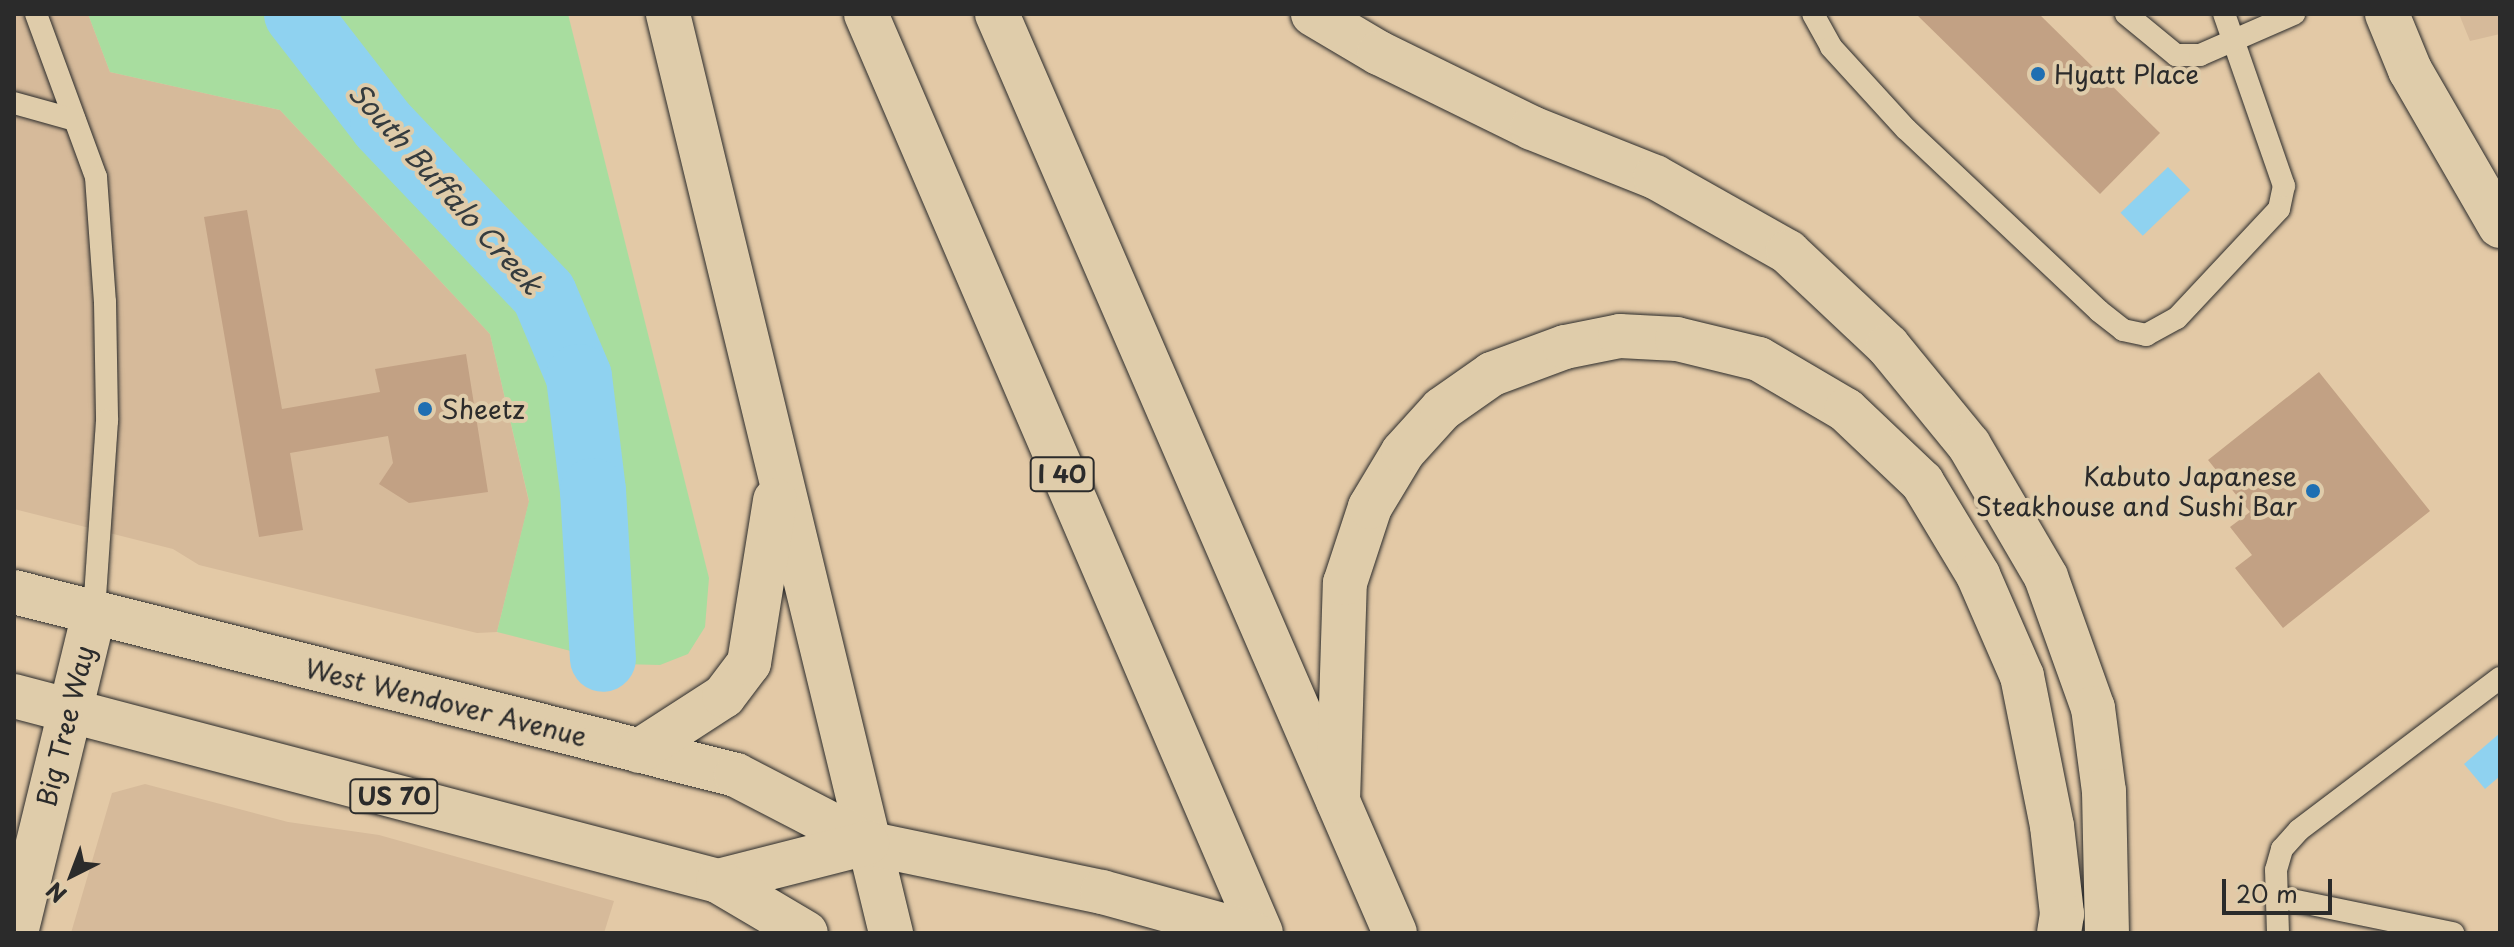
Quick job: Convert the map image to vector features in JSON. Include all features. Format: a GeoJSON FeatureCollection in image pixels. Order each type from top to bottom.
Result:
{"type":"FeatureCollection","features":[{"type":"Feature","properties":{"kind":"main road"},"geometry":{"type":"LineString","coordinates":[[668,14],[891,933]]}},
{"type":"Feature","properties":{"kind":"main road","name":"I 40"},"geometry":{"type":"LineString","coordinates":[[866,14],[1261,933]]}},
{"type":"Feature","properties":{"kind":"main road"},"geometry":{"type":"LineString","coordinates":[[997,14],[1395,933]]}},
{"type":"Feature","properties":{"kind":"main road"},"geometry":{"type":"LineString","coordinates":[[1313,14],[1532,128],[1655,177],[1788,252],[1888,346],[1969,445],[2046,577],[2093,708],[2104,791],[2107,933]]}},
{"type":"Feature","properties":{"kind":"main road"},"geometry":{"type":"LineString","coordinates":[[2387,14],[2410,70],[2500,226]]}},
{"type":"Feature","properties":{"kind":"main road"},"geometry":{"type":"LineString","coordinates":[[1338,801],[1345,583],[1370,507],[1403,452],[1442,409],[1492,374],[1565,347],[1606,339],[1677,339],[1759,359],[1809,388],[1846,410],[1922,482],[1978,575],[2022,676],[2052,826],[2062,914],[2059,933]]}},
{"type":"Feature","properties":{"kind":"main road"},"geometry":{"type":"LineString","coordinates":[[639,751],[724,696],[749,663],[778,474]]}},
{"type":"Feature","properties":{"kind":"main road","name":"West Wendover Avenue"},"geometry":{"type":"LineString","coordinates":[[14,592],[736,775],[867,843],[1102,892],[1251,933]]}},
{"type":"Feature","properties":{"kind":"main road","name":"Big Tree Way"},"geometry":{"type":"LineString","coordinates":[[16,933],[94,614]]}},
{"type":"Feature","properties":{"kind":"main road","name":"West Wendover Avenue"},"geometry":{"type":"LineString","coordinates":[[14,696],[718,881],[867,843]]}},
{"type":"Feature","properties":{"kind":"main road"},"geometry":{"type":"LineString","coordinates":[[718,881],[806,933]]}},
{"type":"Feature","properties":{"kind":"lane"},"geometry":{"type":"LineString","coordinates":[[36,14],[96,177],[105,302],[107,421],[94,614]]}},
{"type":"Feature","properties":{"kind":"lane"},"geometry":{"type":"LineString","coordinates":[[1813,14],[1831,47],[1906,129],[2099,311],[2123,330],[2146,335],[2177,318],[2279,209],[2284,186],[2224,14]]}},
{"type":"Feature","properties":{"kind":"lane"},"geometry":{"type":"LineString","coordinates":[[2126,14],[2176,55],[2200,55],[2294,14]]}},
{"type":"Feature","properties":{"kind":"lane"},"geometry":{"type":"LineString","coordinates":[[14,103],[75,120]]}},
{"type":"Feature","properties":{"kind":"lane"},"geometry":{"type":"LineString","coordinates":[[2278,933],[2277,897],[2282,849],[2299,830],[2500,678]]}},
{"type":"Feature","properties":{"kind":"lane"},"geometry":{"type":"LineString","coordinates":[[2277,897],[2453,933]]}},
{"type":"Feature","properties":{"kind":"shaded area"},"geometry":{"type":"Polygon","coordinates":[[[14,14],[88,14],[110,72],[280,110],[490,334],[529,502],[497,632],[477,633],[199,565],[173,549],[14,509],[14,14]]]}},
{"type":"Feature","properties":{"kind":"shaded area"},"geometry":{"type":"Polygon","coordinates":[[[2459,14],[2500,14],[2500,34],[2470,41],[2459,14]]]}},
{"type":"Feature","properties":{"kind":"shaded area"},"geometry":{"type":"Polygon","coordinates":[[[145,784],[288,822],[379,835],[614,901],[604,933],[71,933],[112,793],[145,784]]]}},
{"type":"Feature","properties":{"kind":"green space"},"geometry":{"type":"Polygon","coordinates":[[[88,14],[568,14],[709,578],[705,627],[688,654],[660,665],[621,664],[497,632],[529,501],[490,334],[280,110],[110,72],[88,14]]]}},
{"type":"Feature","properties":{"kind":"water"},"geometry":{"type":"Polygon","coordinates":[[[2168,167],[2190,190],[2143,236],[2121,213],[2168,167]]]}},
{"type":"Feature","properties":{"kind":"water"},"geometry":{"type":"Polygon","coordinates":[[[2500,733],[2500,776],[2485,789],[2464,764],[2500,733]]]}},
{"type":"Feature","properties":{"kind":"building","name":"Hyatt Place"},"geometry":{"type":"Polygon","coordinates":[[[1916,14],[2039,14],[2160,133],[2100,194],[1916,14]]]}},
{"type":"Feature","properties":{"kind":"building"},"geometry":{"type":"Polygon","coordinates":[[[247,210],[282,409],[380,392],[375,369],[466,354],[488,492],[409,503],[379,484],[393,463],[388,436],[290,453],[303,530],[259,537],[204,217],[247,210]]]}},
{"type":"Feature","properties":{"kind":"building"},"geometry":{"type":"Polygon","coordinates":[[[2319,372],[2430,511],[2283,628],[2235,568],[2252,555],[2230,527],[2250,512],[2208,460],[2319,372]]]}},
{"type":"Feature","properties":{"kind":"waterway","name":"South Buffalo Creek"},"geometry":{"type":"LineString","coordinates":[[297,14],[383,125],[544,294],[579,377],[593,491],[603,659]]}},
{"type":"Feature","properties":{"kind":"place","name":"Hyatt Place"},"geometry":{"type":"Point","coordinates":[2038,74]}},
{"type":"Feature","properties":{"kind":"place","name":"Sheetz"},"geometry":{"type":"Point","coordinates":[425,409]}},
{"type":"Feature","properties":{"kind":"place","name":"Kabuto Japanese Steakhouse and Sushi Bar"},"geometry":{"type":"Point","coordinates":[2313,491]}}]}
